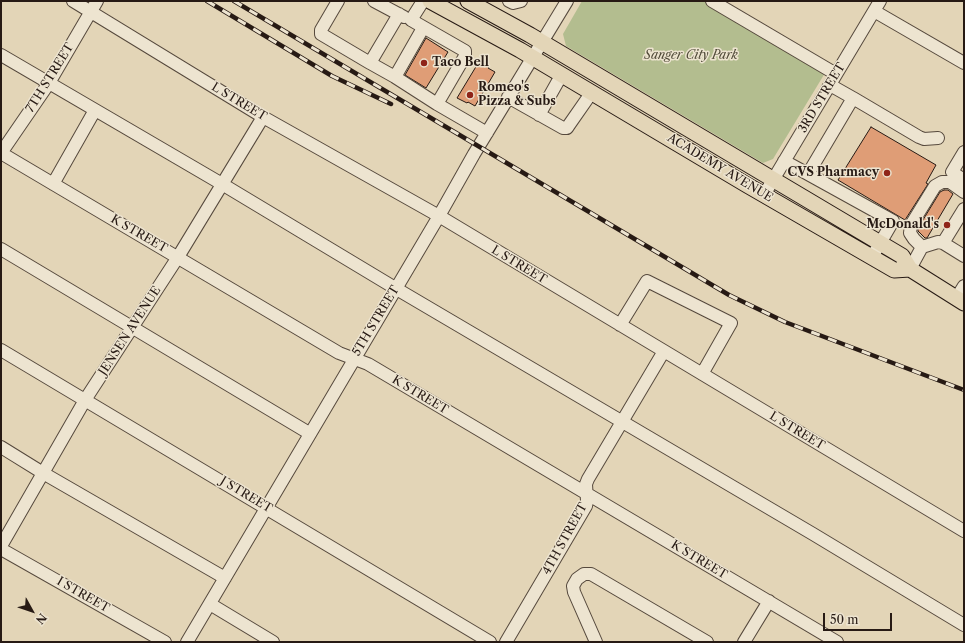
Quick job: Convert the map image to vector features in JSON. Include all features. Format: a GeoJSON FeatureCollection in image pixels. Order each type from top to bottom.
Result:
{"type":"FeatureCollection","features":[{"type":"Feature","properties":{"kind":"main road","name":"ACADEMY AVENUE"},"geometry":{"type":"LineString","coordinates":[[430,1],[533,57],[764,195],[894,270],[910,269]]}},
{"type":"Feature","properties":{"kind":"main road","name":"ACADEMY AVENUE"},"geometry":{"type":"LineString","coordinates":[[469,1],[542,42],[902,256],[910,269],[960,301]]}},
{"type":"Feature","properties":{"kind":"main road"},"geometry":{"type":"LineString","coordinates":[[615,106],[621,102],[626,103],[649,116],[669,118]]}},
{"type":"Feature","properties":{"kind":"street","name":"L STREET"},"geometry":{"type":"LineString","coordinates":[[74,1],[94,6],[262,117],[439,216],[964,531]]}},
{"type":"Feature","properties":{"kind":"street"},"geometry":{"type":"LineString","coordinates":[[338,1],[321,30],[321,34],[487,133]]}},
{"type":"Feature","properties":{"kind":"street"},"geometry":{"type":"LineString","coordinates":[[374,1],[465,51],[465,56],[437,104]]}},
{"type":"Feature","properties":{"kind":"street"},"geometry":{"type":"LineString","coordinates":[[411,20],[423,1]]}},
{"type":"Feature","properties":{"kind":"street"},"geometry":{"type":"LineString","coordinates":[[509,1],[513,3],[521,1]]}},
{"type":"Feature","properties":{"kind":"street","name":"5TH STREET"},"geometry":{"type":"LineString","coordinates":[[187,642],[309,433],[567,1]]}},
{"type":"Feature","properties":{"kind":"street"},"geometry":{"type":"LineString","coordinates":[[712,1],[836,74]]}},
{"type":"Feature","properties":{"kind":"street","name":"7TH STREET"},"geometry":{"type":"LineString","coordinates":[[1,153],[49,84],[94,6]]}},
{"type":"Feature","properties":{"kind":"street"},"geometry":{"type":"LineString","coordinates":[[877,6],[964,63]]}},
{"type":"Feature","properties":{"kind":"street","name":"3RD STREET"},"geometry":{"type":"LineString","coordinates":[[764,195],[877,6]]}},
{"type":"Feature","properties":{"kind":"street"},"geometry":{"type":"LineString","coordinates":[[370,63],[399,14]]}},
{"type":"Feature","properties":{"kind":"street"},"geometry":{"type":"LineString","coordinates":[[394,77],[423,28]]}},
{"type":"Feature","properties":{"kind":"street"},"geometry":{"type":"LineString","coordinates":[[1,55],[222,184],[964,625]]}},
{"type":"Feature","properties":{"kind":"street"},"geometry":{"type":"LineString","coordinates":[[538,114],[562,74]]}},
{"type":"Feature","properties":{"kind":"street"},"geometry":{"type":"LineString","coordinates":[[830,85],[919,137],[924,139],[938,138]]}},
{"type":"Feature","properties":{"kind":"street"},"geometry":{"type":"LineString","coordinates":[[508,98],[563,128],[566,128],[592,92]]}},
{"type":"Feature","properties":{"kind":"street"},"geometry":{"type":"LineString","coordinates":[[808,174],[853,98]]}},
{"type":"Feature","properties":{"kind":"street"},"geometry":{"type":"LineString","coordinates":[[53,184],[95,110]]}},
{"type":"Feature","properties":{"kind":"street","name":"JENSEN AVENUE"},"geometry":{"type":"LineString","coordinates":[[1,548],[85,400],[178,257],[262,117]]}},
{"type":"Feature","properties":{"kind":"street"},"geometry":{"type":"LineString","coordinates":[[964,152],[952,172],[964,180]]}},
{"type":"Feature","properties":{"kind":"street","name":"K STREET"},"geometry":{"type":"LineString","coordinates":[[1,153],[339,353],[368,364],[837,642]]}},
{"type":"Feature","properties":{"kind":"street"},"geometry":{"type":"LineString","coordinates":[[784,161],[892,220],[872,257]]}},
{"type":"Feature","properties":{"kind":"street"},"geometry":{"type":"LineString","coordinates":[[922,247],[910,233],[910,226],[935,186],[942,182],[950,182],[964,192]]}},
{"type":"Feature","properties":{"kind":"street"},"geometry":{"type":"LineString","coordinates":[[943,243],[964,209]]}},
{"type":"Feature","properties":{"kind":"street"},"geometry":{"type":"LineString","coordinates":[[910,269],[922,247],[938,242],[943,243],[964,256]]}},
{"type":"Feature","properties":{"kind":"street"},"geometry":{"type":"LineString","coordinates":[[1,249],[309,433]]}},
{"type":"Feature","properties":{"kind":"street"},"geometry":{"type":"LineString","coordinates":[[620,325],[647,281],[731,322],[702,374]]}},
{"type":"Feature","properties":{"kind":"street"},"geometry":{"type":"LineString","coordinates":[[960,301],[964,286]]}},
{"type":"Feature","properties":{"kind":"street","name":"J STREET"},"geometry":{"type":"LineString","coordinates":[[1,350],[490,642]]}},
{"type":"Feature","properties":{"kind":"street","name":"4TH STREET"},"geometry":{"type":"LineString","coordinates":[[506,642],[586,506],[588,478],[664,351]]}},
{"type":"Feature","properties":{"kind":"street"},"geometry":{"type":"LineString","coordinates":[[1,447],[43,473],[225,578]]}},
{"type":"Feature","properties":{"kind":"street","name":"I STREET"},"geometry":{"type":"LineString","coordinates":[[1,548],[165,642]]}},
{"type":"Feature","properties":{"kind":"street"},"geometry":{"type":"LineString","coordinates":[[596,642],[574,592],[573,586],[577,579],[584,574],[591,574],[706,642]]}},
{"type":"Feature","properties":{"kind":"street"},"geometry":{"type":"LineString","coordinates":[[744,642],[768,601]]}},
{"type":"Feature","properties":{"kind":"street"},"geometry":{"type":"LineString","coordinates":[[210,604],[273,642]]}},
{"type":"Feature","properties":{"kind":"green space","name":"Sanger City Park"},"geometry":{"type":"Polygon","coordinates":[[[582,1],[705,1],[825,73],[773,159],[763,163],[566,46],[563,34],[582,1]]]}},
{"type":"Feature","properties":{"kind":"building","name":"Taco Bell"},"geometry":{"type":"Polygon","coordinates":[[[426,38],[448,52],[426,88],[405,75],[426,38]]]}},
{"type":"Feature","properties":{"kind":"building"},"geometry":{"type":"Polygon","coordinates":[[[480,60],[490,66],[488,68],[495,72],[475,106],[457,98],[480,60]]]}},
{"type":"Feature","properties":{"kind":"building","name":"CVS Pharmacy"},"geometry":{"type":"Polygon","coordinates":[[[871,127],[936,165],[926,183],[928,184],[905,220],[838,180],[871,127]]]}},
{"type":"Feature","properties":{"kind":"building"},"geometry":{"type":"Polygon","coordinates":[[[948,190],[953,194],[927,238],[925,238],[918,231],[918,228],[940,192],[948,190]]]}},
{"type":"Feature","properties":{"kind":"railway"},"geometry":{"type":"LineString","coordinates":[[207,1],[332,76],[391,104]]}},
{"type":"Feature","properties":{"kind":"railway"},"geometry":{"type":"LineString","coordinates":[[234,1],[729,295],[785,322],[964,390]]}},
{"type":"Feature","properties":{"kind":"place","name":"Taco Bell"},"geometry":{"type":"Point","coordinates":[424,63]}},
{"type":"Feature","properties":{"kind":"place","name":"Romeo's Pizza & Subs"},"geometry":{"type":"Point","coordinates":[470,95]}},
{"type":"Feature","properties":{"kind":"place","name":"CVS Pharmacy"},"geometry":{"type":"Point","coordinates":[887,173]}},
{"type":"Feature","properties":{"kind":"place","name":"McDonald's"},"geometry":{"type":"Point","coordinates":[947,225]}}]}
